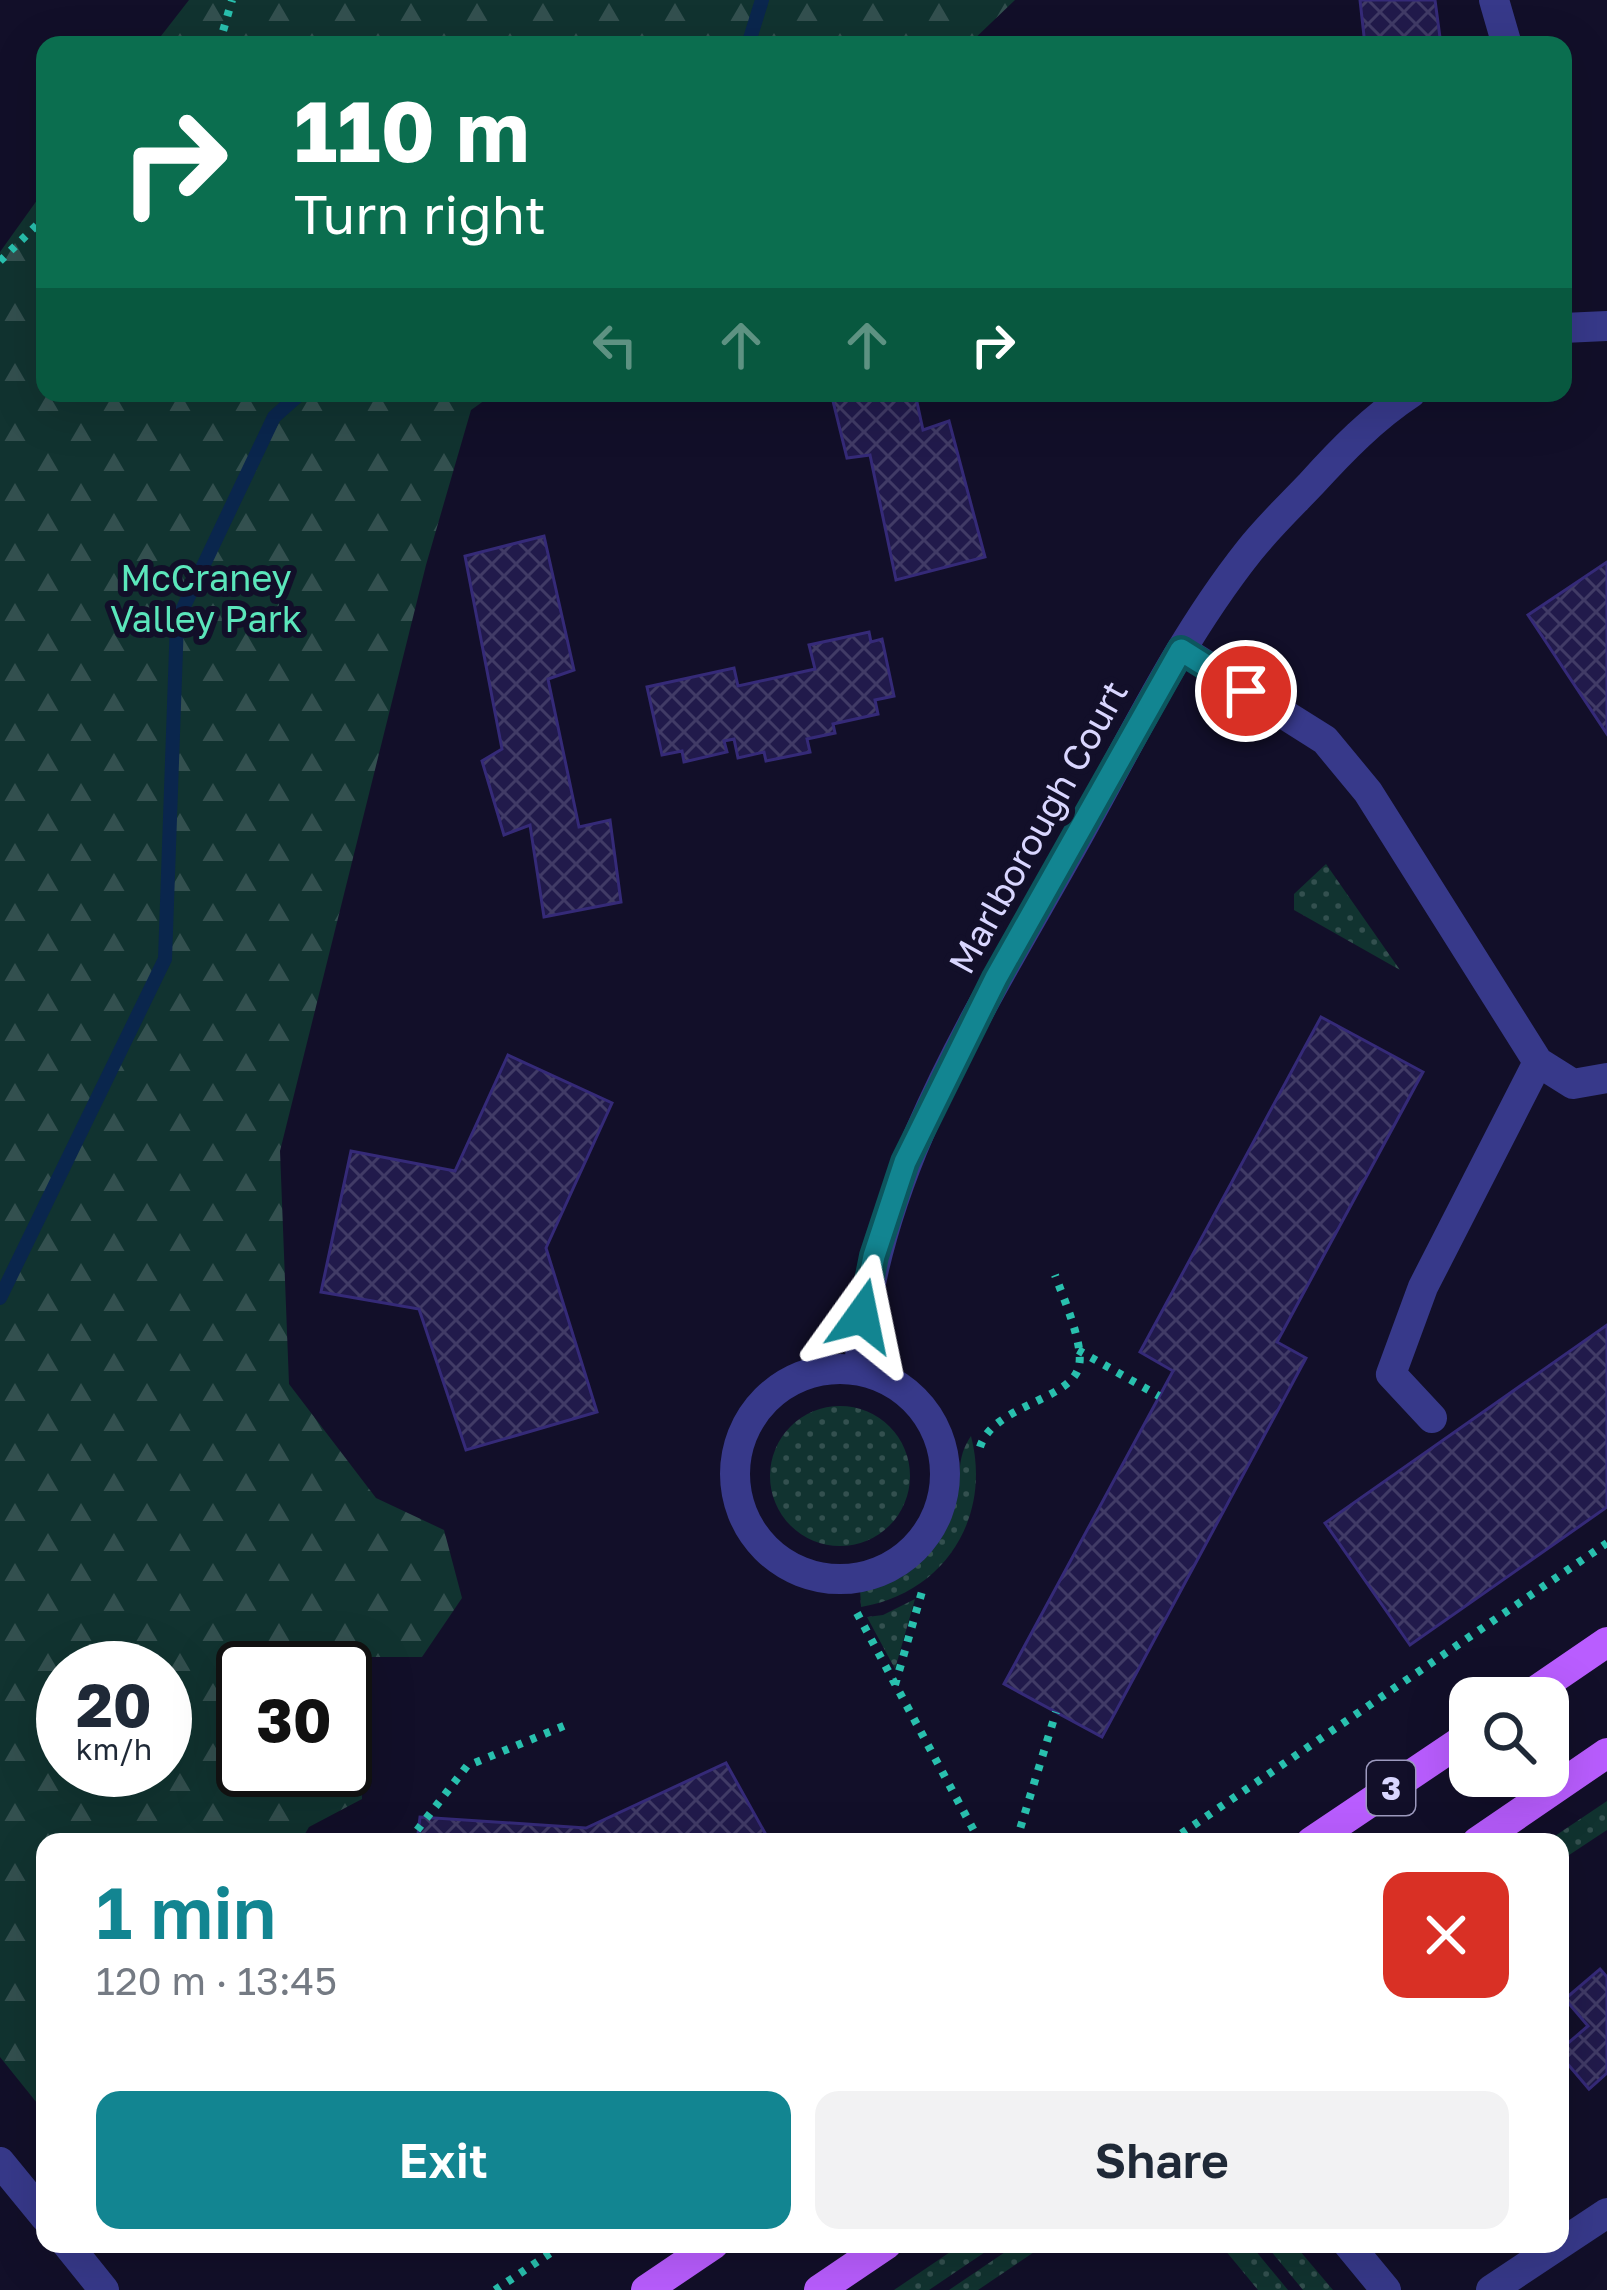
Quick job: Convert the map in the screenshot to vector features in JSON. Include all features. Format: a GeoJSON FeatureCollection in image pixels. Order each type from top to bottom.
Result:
{"type":"FeatureCollection","features":[{"type":"Feature","properties":{"kind":"main road"},"geometry":{"type":"LineString","coordinates":[[1556,1677],[1607,1642]]}},
{"type":"Feature","properties":{"kind":"main road","name":"3"},"geometry":{"type":"LineString","coordinates":[[1324,1833],[1449,1749]]}},
{"type":"Feature","properties":{"kind":"main road"},"geometry":{"type":"LineString","coordinates":[[1490,1833],[1607,1753]]}},
{"type":"Feature","properties":{"kind":"main road"},"geometry":{"type":"LineString","coordinates":[[646,2290],[701,2253]]}},
{"type":"Feature","properties":{"kind":"main road"},"geometry":{"type":"LineString","coordinates":[[819,2290],[874,2253]]}},
{"type":"Feature","properties":{"kind":"street"},"geometry":{"type":"LineString","coordinates":[[1494,0],[1504,36]]}},
{"type":"Feature","properties":{"kind":"street"},"geometry":{"type":"LineString","coordinates":[[1572,326],[1607,326]]}},
{"type":"Feature","properties":{"kind":"street","name":"Marlborough Court"},"geometry":{"type":"LineString","coordinates":[[859,1370],[862,1316],[874,1256],[905,1162],[996,978],[1181,650],[1250,550],[1332,460],[1398,402]]}},
{"type":"Feature","properties":{"kind":"street"},"geometry":{"type":"LineString","coordinates":[[1181,650],[1325,740],[1368,792],[1538,1062],[1573,1084],[1607,1078]]}},
{"type":"Feature","properties":{"kind":"street"},"geometry":{"type":"LineString","coordinates":[[1432,1418],[1391,1374],[1423,1287],[1538,1062]]}},
{"type":"Feature","properties":{"kind":"street"},"geometry":{"type":"LineString","coordinates":[[859,1370],[899,1386],[921,1405],[944,1457],[945,1487],[937,1516],[899,1562],[871,1574],[825,1579],[773,1558],[760,1542],[744,1517],[735,1483],[738,1449],[752,1416],[775,1390],[806,1374],[859,1370]]}},
{"type":"Feature","properties":{"kind":"street"},"geometry":{"type":"LineString","coordinates":[[0,2162],[36,2206]]}},
{"type":"Feature","properties":{"kind":"street"},"geometry":{"type":"LineString","coordinates":[[1569,2238],[1607,2213]]}},
{"type":"Feature","properties":{"kind":"street"},"geometry":{"type":"LineString","coordinates":[[74,2253],[104,2290]]}},
{"type":"Feature","properties":{"kind":"street"},"geometry":{"type":"LineString","coordinates":[[1355,2253],[1385,2290]]}},
{"type":"Feature","properties":{"kind":"street"},"geometry":{"type":"LineString","coordinates":[[1491,2290],[1547,2253]]}},
{"type":"Feature","properties":{"kind":"path"},"geometry":{"type":"LineString","coordinates":[[222,36],[232,0]]}},
{"type":"Feature","properties":{"kind":"path"},"geometry":{"type":"LineString","coordinates":[[0,261],[36,226]]}},
{"type":"Feature","properties":{"kind":"path"},"geometry":{"type":"LineString","coordinates":[[980,1447],[991,1426],[1072,1378],[1079,1366],[1055,1275]]}},
{"type":"Feature","properties":{"kind":"path"},"geometry":{"type":"LineString","coordinates":[[1077,1349],[1160,1396]]}},
{"type":"Feature","properties":{"kind":"path"},"geometry":{"type":"LineString","coordinates":[[1182,1833],[1607,1543]]}},
{"type":"Feature","properties":{"kind":"path"},"geometry":{"type":"LineString","coordinates":[[894,1686],[923,1588]]}},
{"type":"Feature","properties":{"kind":"path"},"geometry":{"type":"LineString","coordinates":[[857,1613],[975,1833]]}},
{"type":"Feature","properties":{"kind":"path"},"geometry":{"type":"LineString","coordinates":[[1019,1833],[1056,1712]]}},
{"type":"Feature","properties":{"kind":"path"},"geometry":{"type":"LineString","coordinates":[[415,1833],[466,1766],[566,1725]]}},
{"type":"Feature","properties":{"kind":"path"},"geometry":{"type":"LineString","coordinates":[[495,2290],[550,2253]]}},
{"type":"Feature","properties":{"kind":"green space"},"geometry":{"type":"Polygon","coordinates":[[[189,0],[1015,0],[977,36],[161,36],[189,0]]]}},
{"type":"Feature","properties":{"kind":"green space","name":"McCraney Valley Park"},"geometry":{"type":"Polygon","coordinates":[[[36,202],[36,402],[482,402],[471,410],[426,565],[280,1151],[289,1384],[376,1498],[444,1530],[462,1598],[422,1657],[372,1657],[372,1641],[216,1641],[216,1797],[362,1797],[305,1833],[36,1833],[36,2102],[0,2057],[0,252],[36,202]]]}},
{"type":"Feature","properties":{"kind":"green space"},"geometry":{"type":"Polygon","coordinates":[[[1326,864],[1400,970],[1294,910],[1294,894],[1326,864]]]}},
{"type":"Feature","properties":{"kind":"green space"},"geometry":{"type":"Polygon","coordinates":[[[840,1406],[867,1411],[890,1426],[905,1449],[910,1476],[905,1503],[890,1526],[867,1541],[840,1546],[813,1541],[790,1526],[775,1503],[770,1476],[775,1449],[790,1426],[813,1411],[840,1406]]]}},
{"type":"Feature","properties":{"kind":"green space"},"geometry":{"type":"Polygon","coordinates":[[[971,1436],[974,1495],[968,1522],[955,1547],[917,1586],[861,1607],[860,1589],[896,1576],[936,1542],[952,1510],[962,1456],[971,1436]]]}},
{"type":"Feature","properties":{"kind":"green space"},"geometry":{"type":"Polygon","coordinates":[[[915,1599],[895,1669],[867,1617],[883,1615],[915,1599]]]}},
{"type":"Feature","properties":{"kind":"green space"},"geometry":{"type":"Polygon","coordinates":[[[1607,1801],[1607,1830],[1569,1855],[1569,1833],[1559,1833],[1607,1801]]]}},
{"type":"Feature","properties":{"kind":"green space"},"geometry":{"type":"Polygon","coordinates":[[[949,2253],[984,2253],[929,2290],[894,2290],[949,2253]]]}},
{"type":"Feature","properties":{"kind":"green space"},"geometry":{"type":"Polygon","coordinates":[[[1004,2253],[1033,2253],[978,2290],[949,2290],[1004,2253]]]}},
{"type":"Feature","properties":{"kind":"green space"},"geometry":{"type":"Polygon","coordinates":[[[1227,2253],[1257,2253],[1288,2290],[1258,2290],[1227,2253]]]}},
{"type":"Feature","properties":{"kind":"green space"},"geometry":{"type":"Polygon","coordinates":[[[1272,2253],[1302,2253],[1333,2290],[1303,2290],[1272,2253]]]}},
{"type":"Feature","properties":{"kind":"building"},"geometry":{"type":"Polygon","coordinates":[[[1360,0],[1435,0],[1440,36],[1364,36],[1360,0]]]}},
{"type":"Feature","properties":{"kind":"building"},"geometry":{"type":"Polygon","coordinates":[[[833,402],[917,402],[923,430],[949,421],[985,557],[896,580],[870,455],[847,458],[833,402]]]}},
{"type":"Feature","properties":{"kind":"building"},"geometry":{"type":"Polygon","coordinates":[[[544,536],[574,670],[548,679],[579,827],[610,820],[621,902],[544,917],[530,825],[504,835],[482,761],[502,749],[465,556],[544,536]]]}},
{"type":"Feature","properties":{"kind":"building"},"geometry":{"type":"Polygon","coordinates":[[[1607,562],[1607,734],[1528,615],[1607,562]]]}},
{"type":"Feature","properties":{"kind":"building"},"geometry":{"type":"Polygon","coordinates":[[[869,632],[871,642],[882,639],[894,696],[875,700],[878,714],[833,724],[835,733],[807,739],[810,752],[766,761],[764,752],[738,758],[734,739],[724,741],[727,752],[684,762],[682,751],[662,755],[647,687],[734,668],[738,686],[815,669],[809,645],[869,632]]]}},
{"type":"Feature","properties":{"kind":"building"},"geometry":{"type":"Polygon","coordinates":[[[1321,1017],[1423,1072],[1277,1342],[1306,1358],[1102,1737],[1004,1684],[1173,1371],[1140,1352],[1321,1017]]]}},
{"type":"Feature","properties":{"kind":"building"},"geometry":{"type":"Polygon","coordinates":[[[508,1055],[612,1103],[546,1248],[597,1412],[466,1450],[419,1309],[321,1292],[351,1151],[455,1171],[508,1055]]]}},
{"type":"Feature","properties":{"kind":"building"},"geometry":{"type":"Polygon","coordinates":[[[1607,1325],[1607,1507],[1410,1645],[1325,1523],[1607,1325]]]}},
{"type":"Feature","properties":{"kind":"building"},"geometry":{"type":"Polygon","coordinates":[[[726,1763],[765,1833],[418,1833],[420,1817],[586,1828],[726,1763]]]}},
{"type":"Feature","properties":{"kind":"building"},"geometry":{"type":"Polygon","coordinates":[[[1600,1969],[1607,1977],[1607,2073],[1589,2089],[1569,2066],[1569,2042],[1588,2026],[1569,2004],[1569,1996],[1600,1969]]]}},
{"type":"Feature","properties":{"kind":"waterway"},"geometry":{"type":"LineString","coordinates":[[751,36],[762,0]]}},
{"type":"Feature","properties":{"kind":"waterway"},"geometry":{"type":"LineString","coordinates":[[0,1298],[165,959],[177,621],[274,417],[291,402]]}},
{"type":"Feature","properties":{"kind":"route"},"geometry":{"type":"LineString","coordinates":[[862,1316],[874,1256],[905,1162],[996,978],[1181,650],[1246,691]]}}]}
